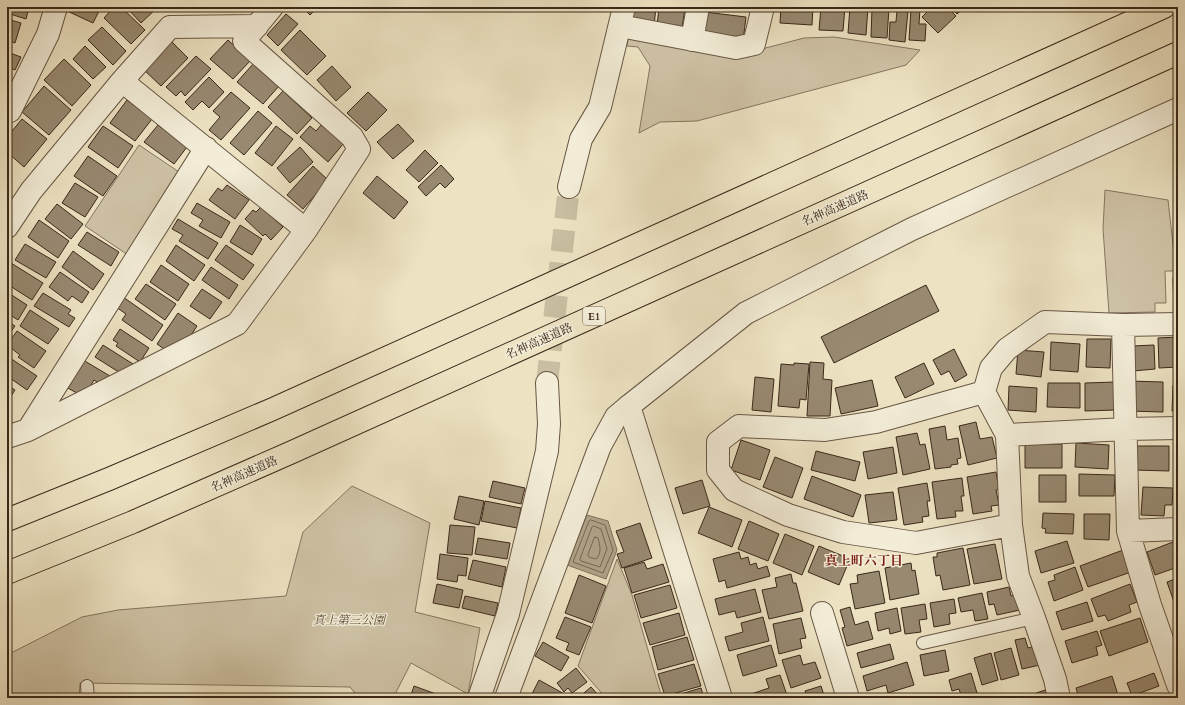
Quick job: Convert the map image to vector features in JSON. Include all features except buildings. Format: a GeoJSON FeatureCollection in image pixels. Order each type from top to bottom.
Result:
{"type":"FeatureCollection","features":[{"type":"Feature","properties":{"kind":"highway"},"geometry":{"type":"LineString","coordinates":[[7,520],[109,479],[273,409],[1164,7]]}},
{"type":"Feature","properties":{"kind":"highway","name":"名神高速道路"},"geometry":{"type":"LineString","coordinates":[[7,573],[134,522],[290,453],[1178,53]]}},
{"type":"Feature","properties":{"kind":"street"},"geometry":{"type":"LineString","coordinates":[[7,110],[10,111],[48,34],[56,7]]}},
{"type":"Feature","properties":{"kind":"street"},"geometry":{"type":"LineString","coordinates":[[7,437],[28,430],[237,324],[306,230],[360,149],[352,138],[244,41],[272,7]]}},
{"type":"Feature","properties":{"kind":"street"},"geometry":{"type":"LineString","coordinates":[[692,40],[698,7]]}},
{"type":"Feature","properties":{"kind":"street"},"geometry":{"type":"LineString","coordinates":[[570,187],[581,139],[600,107],[622,17],[692,40],[736,48],[754,44],[763,7]]}},
{"type":"Feature","properties":{"kind":"street"},"geometry":{"type":"LineString","coordinates":[[7,228],[31,191],[122,81],[170,27],[257,26]]}},
{"type":"Feature","properties":{"kind":"street"},"geometry":{"type":"LineString","coordinates":[[122,81],[306,230]]}},
{"type":"Feature","properties":{"kind":"street"},"geometry":{"type":"LineString","coordinates":[[506,698],[600,446],[616,417],[746,313],[912,229],[1178,109]]}},
{"type":"Feature","properties":{"kind":"street"},"geometry":{"type":"LineString","coordinates":[[28,430],[206,148]]}},
{"type":"Feature","properties":{"kind":"street"},"geometry":{"type":"LineString","coordinates":[[1059,698],[1055,679],[1018,576],[1011,525],[1007,435],[984,392],[991,368],[1007,348],[1045,322],[1123,325],[1178,324]]}},
{"type":"Feature","properties":{"kind":"street"},"geometry":{"type":"LineString","coordinates":[[1123,325],[1128,531],[1150,606],[1178,686]]}},
{"type":"Feature","properties":{"kind":"street"},"geometry":{"type":"LineString","coordinates":[[480,698],[508,614],[547,451],[549,424],[547,383]]}},
{"type":"Feature","properties":{"kind":"street"},"geometry":{"type":"LineString","coordinates":[[984,392],[876,422],[825,430],[739,426],[718,442],[718,470],[734,490],[788,515],[843,532],[916,543],[1011,525]]}},
{"type":"Feature","properties":{"kind":"street"},"geometry":{"type":"LineString","coordinates":[[629,406],[721,698]]}},
{"type":"Feature","properties":{"kind":"street"},"geometry":{"type":"LineString","coordinates":[[1007,435],[1178,428]]}},
{"type":"Feature","properties":{"kind":"street"},"geometry":{"type":"LineString","coordinates":[[1128,531],[1178,529]]}},
{"type":"Feature","properties":{"kind":"street"},"geometry":{"type":"LineString","coordinates":[[822,613],[848,698]]}},
{"type":"Feature","properties":{"kind":"lane"},"geometry":{"type":"LineString","coordinates":[[923,643],[1034,618]]}},
{"type":"Feature","properties":{"kind":"green space"},"geometry":{"type":"Polygon","coordinates":[[[635,34],[735,56],[804,38],[834,37],[920,50],[906,65],[697,121],[660,122],[639,133],[650,66],[638,47],[627,46],[628,40],[635,34]]]}},
{"type":"Feature","properties":{"kind":"green space"},"geometry":{"type":"Polygon","coordinates":[[[139,145],[182,174],[128,255],[85,226],[139,145]]]}},
{"type":"Feature","properties":{"kind":"green space"},"geometry":{"type":"Polygon","coordinates":[[[1105,190],[1168,200],[1176,271],[1165,271],[1166,303],[1155,303],[1155,312],[1109,313],[1103,229],[1105,190]]]}},
{"type":"Feature","properties":{"kind":"green space","name":"真上第三公園"},"geometry":{"type":"Polygon","coordinates":[[[352,486],[430,523],[415,612],[480,628],[468,694],[411,663],[393,698],[359,698],[350,687],[80,683],[79,698],[7,698],[7,655],[82,617],[118,610],[286,596],[303,532],[352,486]]]}},
{"type":"Feature","properties":{"kind":"green space"},"geometry":{"type":"Polygon","coordinates":[[[617,559],[632,595],[662,698],[606,698],[578,666],[617,559]]]}},
{"type":"Feature","properties":{"kind":"water"},"geometry":{"type":"Polygon","coordinates":[[[587,515],[608,521],[617,550],[606,579],[567,565],[587,515]]]}},
{"type":"Feature","properties":{"kind":"tunnel"},"geometry":{"type":"LineString","coordinates":[[547,383],[569,187]]}},
{"type":"Feature","properties":{"kind":"district","name":"真上町六丁目"},"geometry":{"type":"Point","coordinates":[864,561]}}]}
